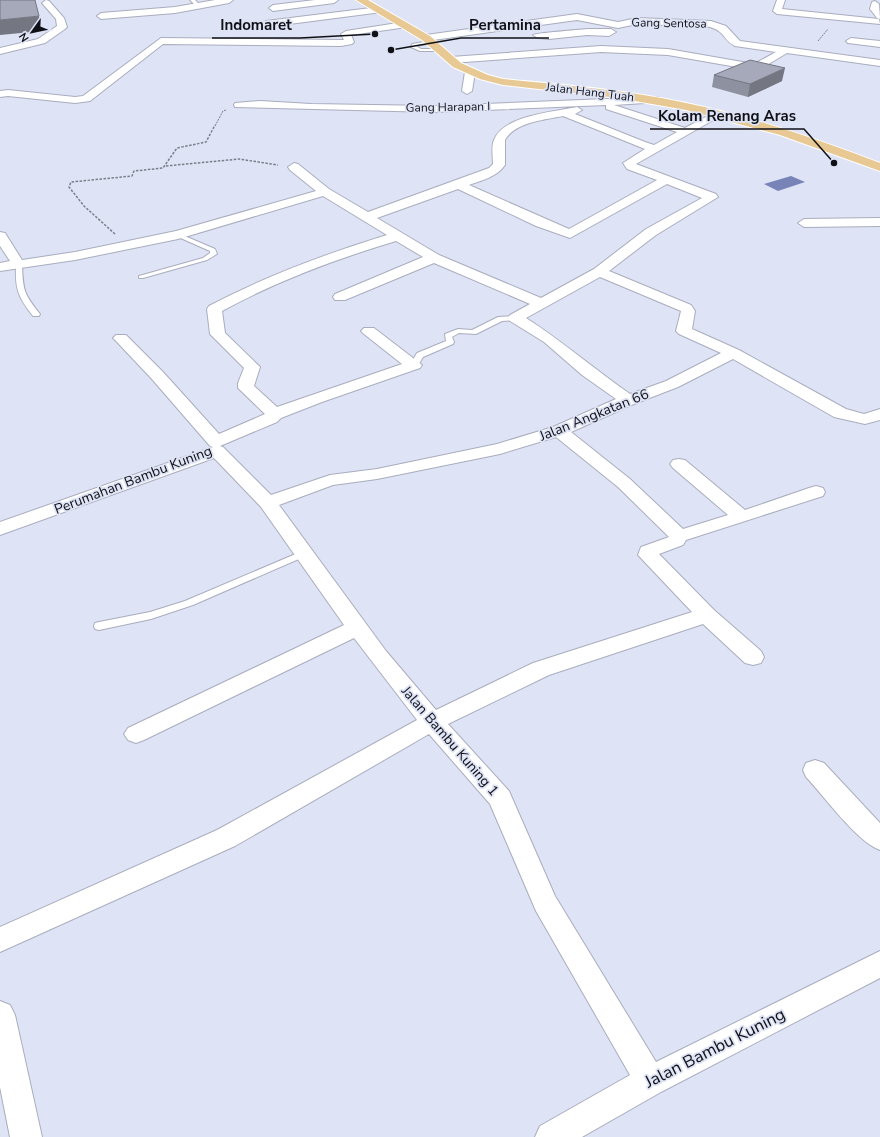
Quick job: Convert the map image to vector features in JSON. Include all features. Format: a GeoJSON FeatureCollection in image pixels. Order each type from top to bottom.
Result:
{"type":"FeatureCollection","features":[{"type":"Feature","properties":{"kind":"main road","name":"Jalan Hang Tuah"},"geometry":{"type":"LineString","coordinates":[[361,0],[432,43],[451,60],[470,72],[503,82],[656,100],[719,114],[813,142],[880,166]]}},
{"type":"Feature","properties":{"kind":"street"},"geometry":{"type":"LineString","coordinates":[[147,0],[150,12]]}},
{"type":"Feature","properties":{"kind":"street"},"geometry":{"type":"LineString","coordinates":[[101,16],[150,12],[195,2],[229,0]]}},
{"type":"Feature","properties":{"kind":"street"},"geometry":{"type":"LineString","coordinates":[[273,8],[334,0]]}},
{"type":"Feature","properties":{"kind":"street"},"geometry":{"type":"LineString","coordinates":[[780,0],[773,10],[880,20]]}},
{"type":"Feature","properties":{"kind":"street"},"geometry":{"type":"LineString","coordinates":[[0,51],[29,44],[57,33],[62,27],[60,18],[46,3]]}},
{"type":"Feature","properties":{"kind":"street"},"geometry":{"type":"LineString","coordinates":[[875,4],[874,9],[880,20]]}},
{"type":"Feature","properties":{"kind":"street"},"geometry":{"type":"LineString","coordinates":[[827,16],[828,5]]}},
{"type":"Feature","properties":{"kind":"street"},"geometry":{"type":"LineString","coordinates":[[266,24],[379,10]]}},
{"type":"Feature","properties":{"kind":"street","name":"Gang Sentosa"},"geometry":{"type":"LineString","coordinates":[[432,43],[577,17],[618,25],[637,21],[711,24],[723,28],[735,43],[784,51],[880,63]]}},
{"type":"Feature","properties":{"kind":"street"},"geometry":{"type":"LineString","coordinates":[[0,94],[8,93],[75,100],[86,99],[161,41],[341,43],[349,42],[346,34],[349,33],[404,25]]}},
{"type":"Feature","properties":{"kind":"street"},"geometry":{"type":"LineString","coordinates":[[601,49],[609,34],[618,25]]}},
{"type":"Feature","properties":{"kind":"street"},"geometry":{"type":"LineString","coordinates":[[538,35],[548,36],[587,32],[609,34]]}},
{"type":"Feature","properties":{"kind":"street"},"geometry":{"type":"LineString","coordinates":[[851,41],[880,44]]}},
{"type":"Feature","properties":{"kind":"street"},"geometry":{"type":"LineString","coordinates":[[451,60],[540,55],[601,49],[668,52],[754,67],[759,66],[784,51]]}},
{"type":"Feature","properties":{"kind":"street"},"geometry":{"type":"LineString","coordinates":[[467,91],[470,72]]}},
{"type":"Feature","properties":{"kind":"street","name":"Gang Harapan I"},"geometry":{"type":"LineString","coordinates":[[239,105],[260,104],[311,107],[434,109],[656,100]]}},
{"type":"Feature","properties":{"kind":"street"},"geometry":{"type":"LineString","coordinates":[[367,217],[459,185],[493,171],[499,165],[499,141],[503,133],[511,127],[605,103],[609,107],[684,132]]}},
{"type":"Feature","properties":{"kind":"street"},"geometry":{"type":"LineString","coordinates":[[564,113],[641,145],[654,148]]}},
{"type":"Feature","properties":{"kind":"street"},"geometry":{"type":"LineString","coordinates":[[628,400],[588,372],[549,339],[515,318],[599,272],[651,232],[712,197],[631,166],[629,163],[654,148],[719,114]]}},
{"type":"Feature","properties":{"kind":"street"},"geometry":{"type":"LineString","coordinates":[[294,167],[325,192],[434,258],[542,303]]}},
{"type":"Feature","properties":{"kind":"street"},"geometry":{"type":"LineString","coordinates":[[459,185],[541,224],[570,234],[666,180]]}},
{"type":"Feature","properties":{"kind":"street"},"geometry":{"type":"LineString","coordinates":[[0,267],[129,246],[178,235],[325,192]]}},
{"type":"Feature","properties":{"kind":"street"},"geometry":{"type":"LineString","coordinates":[[804,223],[880,222]]}},
{"type":"Feature","properties":{"kind":"street"},"geometry":{"type":"LineString","coordinates":[[0,236],[19,264]]}},
{"type":"Feature","properties":{"kind":"street"},"geometry":{"type":"LineString","coordinates":[[275,414],[246,388],[246,381],[251,375],[252,367],[218,334],[214,309],[237,296],[337,254],[396,236]]}},
{"type":"Feature","properties":{"kind":"street"},"geometry":{"type":"LineString","coordinates":[[340,296],[434,258]]}},
{"type":"Feature","properties":{"kind":"street"},"geometry":{"type":"LineString","coordinates":[[599,272],[686,308],[688,311],[684,331],[733,354],[840,413],[865,419],[880,414]]}},
{"type":"Feature","properties":{"kind":"street"},"geometry":{"type":"LineString","coordinates":[[369,331],[414,366]]}},
{"type":"Feature","properties":{"kind":"street","name":"Jalan Bambu Kuning 1"},"geometry":{"type":"LineString","coordinates":[[121,338],[157,376],[217,447],[268,503],[378,656],[432,722],[500,798],[545,903],[650,1081]]}},
{"type":"Feature","properties":{"kind":"street","name":"Jalan Angkatan 66"},"geometry":{"type":"LineString","coordinates":[[268,503],[330,480],[377,474],[500,449],[559,431],[628,400],[672,384],[733,354]]}},
{"type":"Feature","properties":{"kind":"street","name":"Perumahan Bambu Kuning"},"geometry":{"type":"LineString","coordinates":[[0,529],[217,447],[271,418],[275,414],[316,398],[414,366]]}},
{"type":"Feature","properties":{"kind":"street"},"geometry":{"type":"LineString","coordinates":[[559,431],[624,483],[679,536]]}},
{"type":"Feature","properties":{"kind":"street"},"geometry":{"type":"LineString","coordinates":[[678,464],[742,517]]}},
{"type":"Feature","properties":{"kind":"street"},"geometry":{"type":"LineString","coordinates":[[753,657],[707,615],[648,556],[648,551],[676,542],[679,536],[816,492]]}},
{"type":"Feature","properties":{"kind":"street"},"geometry":{"type":"LineString","coordinates":[[0,940],[226,838],[432,722],[541,669],[707,615]]}},
{"type":"Feature","properties":{"kind":"street"},"geometry":{"type":"LineString","coordinates":[[136,734],[358,627]]}},
{"type":"Feature","properties":{"kind":"street"},"geometry":{"type":"LineString","coordinates":[[815,770],[865,825],[880,839]]}},
{"type":"Feature","properties":{"kind":"street","name":"Jalan Bambu Kuning"},"geometry":{"type":"LineString","coordinates":[[551,1137],[650,1081],[880,964]]}},
{"type":"Feature","properties":{"kind":"street"},"geometry":{"type":"LineString","coordinates":[[0,1015],[26,1137]]}},
{"type":"Feature","properties":{"kind":"lane"},"geometry":{"type":"LineString","coordinates":[[141,277],[214,254],[213,250],[206,246],[178,235]]}},
{"type":"Feature","properties":{"kind":"lane"},"geometry":{"type":"LineString","coordinates":[[19,264],[19,289],[24,300],[36,314]]}},
{"type":"Feature","properties":{"kind":"lane"},"geometry":{"type":"LineString","coordinates":[[414,366],[420,355],[450,342],[448,336],[453,333],[458,331],[473,332],[501,319],[515,318]]}},
{"type":"Feature","properties":{"kind":"lane"},"geometry":{"type":"LineString","coordinates":[[99,626],[151,615],[189,603],[305,553]]}},
{"type":"Feature","properties":{"kind":"path"},"geometry":{"type":"LineString","coordinates":[[165,166],[177,148],[206,142],[224,110],[239,105]]}},
{"type":"Feature","properties":{"kind":"path"},"geometry":{"type":"LineString","coordinates":[[129,246],[84,206],[69,187],[71,182],[132,176],[134,171],[156,170],[165,166],[239,159],[294,167]]}},
{"type":"Feature","properties":{"kind":"water"},"geometry":{"type":"Polygon","coordinates":[[[791,176],[805,182],[778,191],[764,184],[791,176]]]}},
{"type":"Feature","properties":{"kind":"building"},"geometry":{"type":"Polygon","coordinates":[[[0,0],[35,0],[39,16],[0,20],[0,0]]]}},
{"type":"Feature","properties":{"kind":"building"},"geometry":{"type":"Polygon","coordinates":[[[750,60],[785,68],[750,84],[714,75],[750,60]]]}},
{"type":"Feature","properties":{"kind":"place","name":"Indomaret"},"geometry":{"type":"Point","coordinates":[375,34]}},
{"type":"Feature","properties":{"kind":"place","name":"Pertamina"},"geometry":{"type":"Point","coordinates":[391,50]}},
{"type":"Feature","properties":{"kind":"place","name":"Kolam Renang Aras"},"geometry":{"type":"Point","coordinates":[834,163]}}]}
